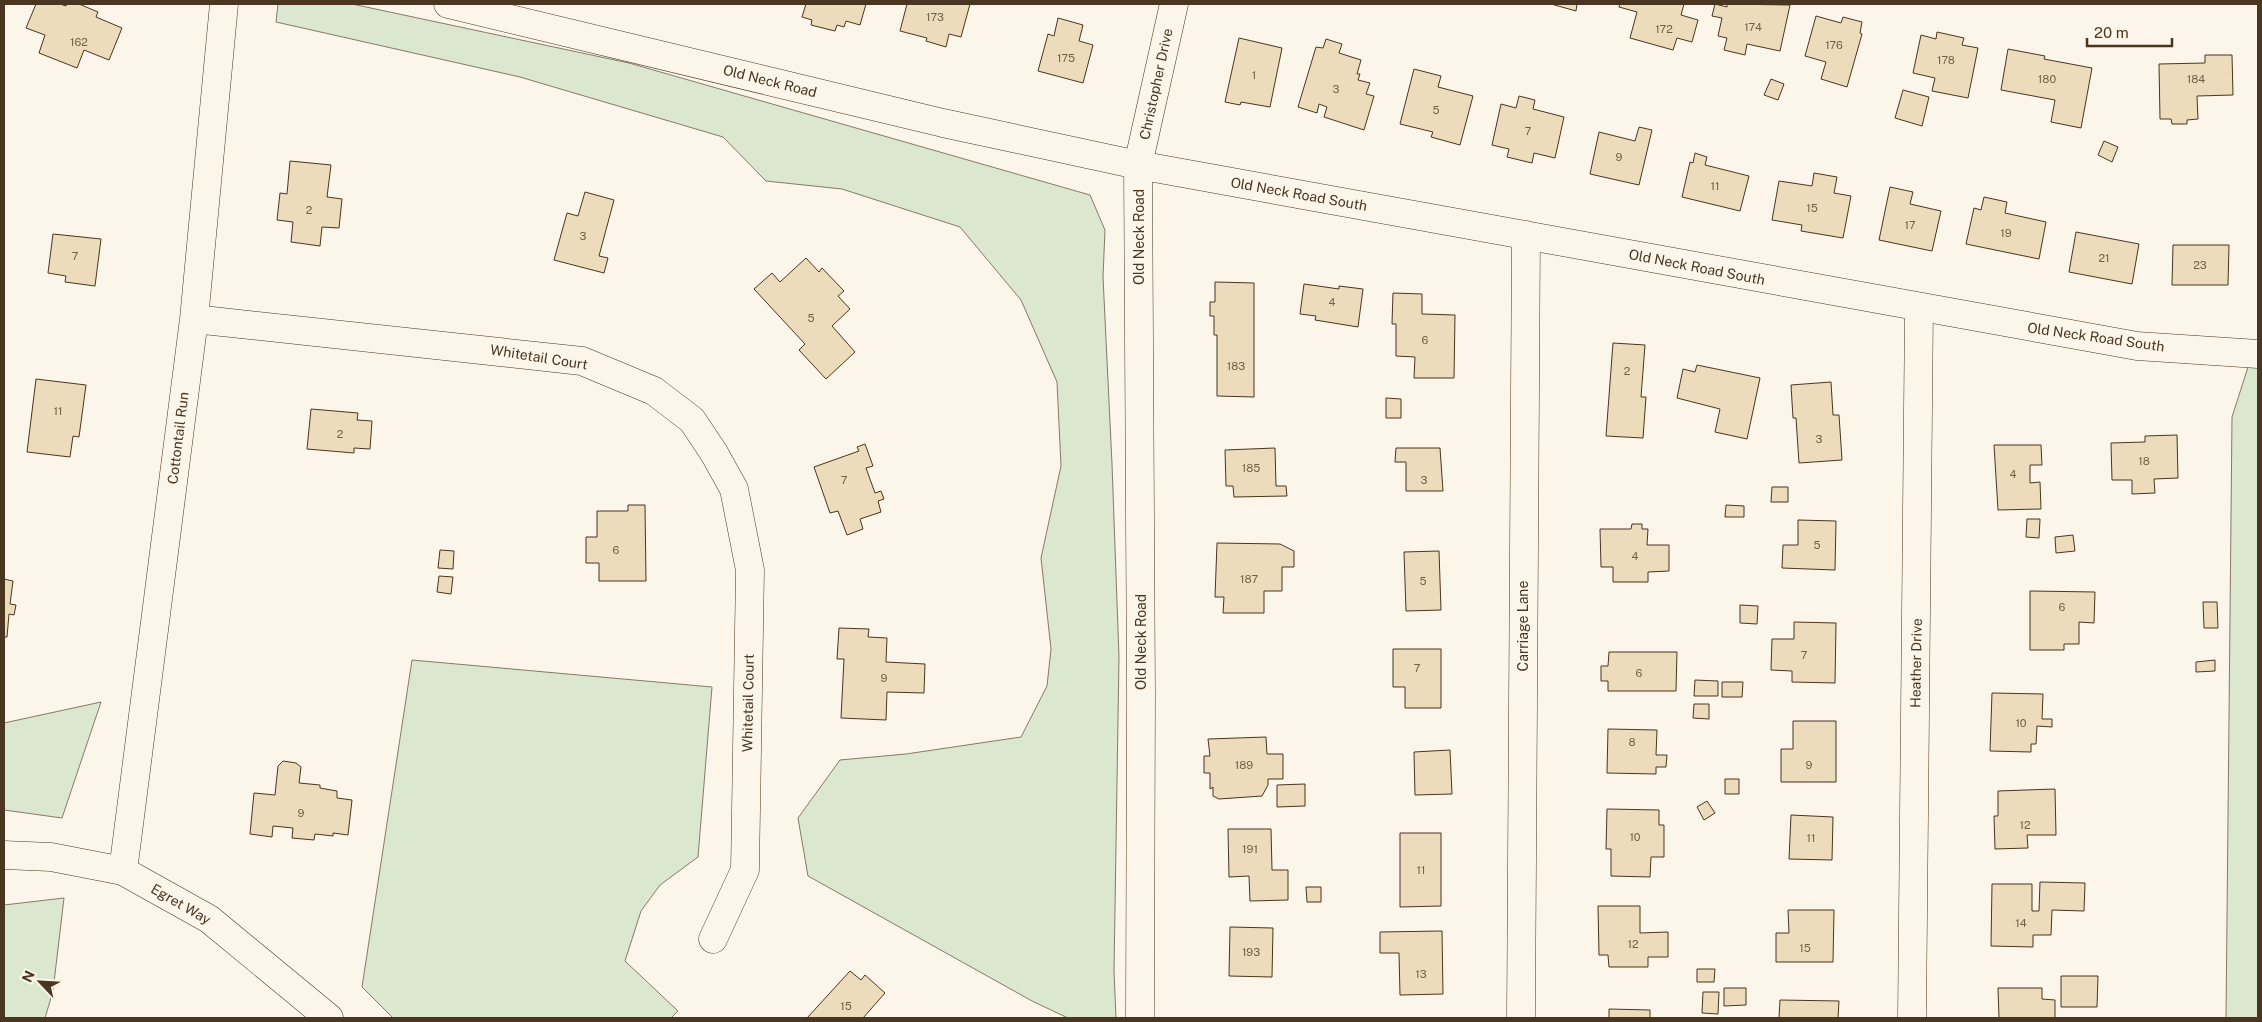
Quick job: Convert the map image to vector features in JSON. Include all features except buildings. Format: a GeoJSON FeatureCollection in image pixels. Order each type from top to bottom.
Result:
{"type":"FeatureCollection","features":[{"type":"Feature","properties":{"kind":"street","name":"Cottontail Run"},"geometry":{"type":"LineString","coordinates":[[123,871],[194,319],[224,4]]}},
{"type":"Feature","properties":{"kind":"street","name":"Old Neck Road"},"geometry":{"type":"LineString","coordinates":[[448,4],[943,123],[1138,165],[1141,693],[1140,1018]]}},
{"type":"Feature","properties":{"kind":"street","name":"Christopher Drive"},"geometry":{"type":"LineString","coordinates":[[1138,165],[1174,4]]}},
{"type":"Feature","properties":{"kind":"street","name":"Old Neck Road South"},"geometry":{"type":"LineString","coordinates":[[1138,165],[2136,346],[2258,354]]}},
{"type":"Feature","properties":{"kind":"street","name":"Carriage Lane"},"geometry":{"type":"LineString","coordinates":[[1521,1018],[1526,235]]}},
{"type":"Feature","properties":{"kind":"street","name":"Heather Drive"},"geometry":{"type":"LineString","coordinates":[[1912,1018],[1919,308]]}},
{"type":"Feature","properties":{"kind":"street","name":"Whitetail Court"},"geometry":{"type":"LineString","coordinates":[[194,319],[582,361],[654,391],[692,420],[714,453],[734,489],[750,570],[745,870],[713,940]]}},
{"type":"Feature","properties":{"kind":"street","name":"Egret Way"},"geometry":{"type":"LineString","coordinates":[[4,855],[51,857],[123,871],[209,918],[329,1018]]}},
{"type":"Feature","properties":{"kind":"green space"},"geometry":{"type":"Polygon","coordinates":[[[278,4],[352,4],[629,63],[1090,195],[1105,230],[1103,277],[1119,657],[1114,971],[1116,1018],[1068,1018],[1032,1001],[808,876],[798,818],[840,760],[906,754],[1021,737],[1047,686],[1051,649],[1041,558],[1061,466],[1057,382],[1021,300],[960,227],[842,189],[766,181],[723,137],[520,77],[276,22],[278,4]]]}},
{"type":"Feature","properties":{"kind":"green space"},"geometry":{"type":"Polygon","coordinates":[[[2248,367],[2258,367],[2258,1018],[2226,1018],[2232,417],[2248,367]]]}},
{"type":"Feature","properties":{"kind":"green space"},"geometry":{"type":"Polygon","coordinates":[[[412,660],[712,687],[698,857],[660,885],[641,911],[625,961],[678,1011],[671,1018],[393,1018],[362,987],[412,660]]]}},
{"type":"Feature","properties":{"kind":"green space"},"geometry":{"type":"Polygon","coordinates":[[[101,702],[62,818],[4,810],[4,723],[101,702]]]}},
{"type":"Feature","properties":{"kind":"green space"},"geometry":{"type":"Polygon","coordinates":[[[64,898],[53,991],[45,1018],[4,1018],[4,905],[64,898]]]}}]}
